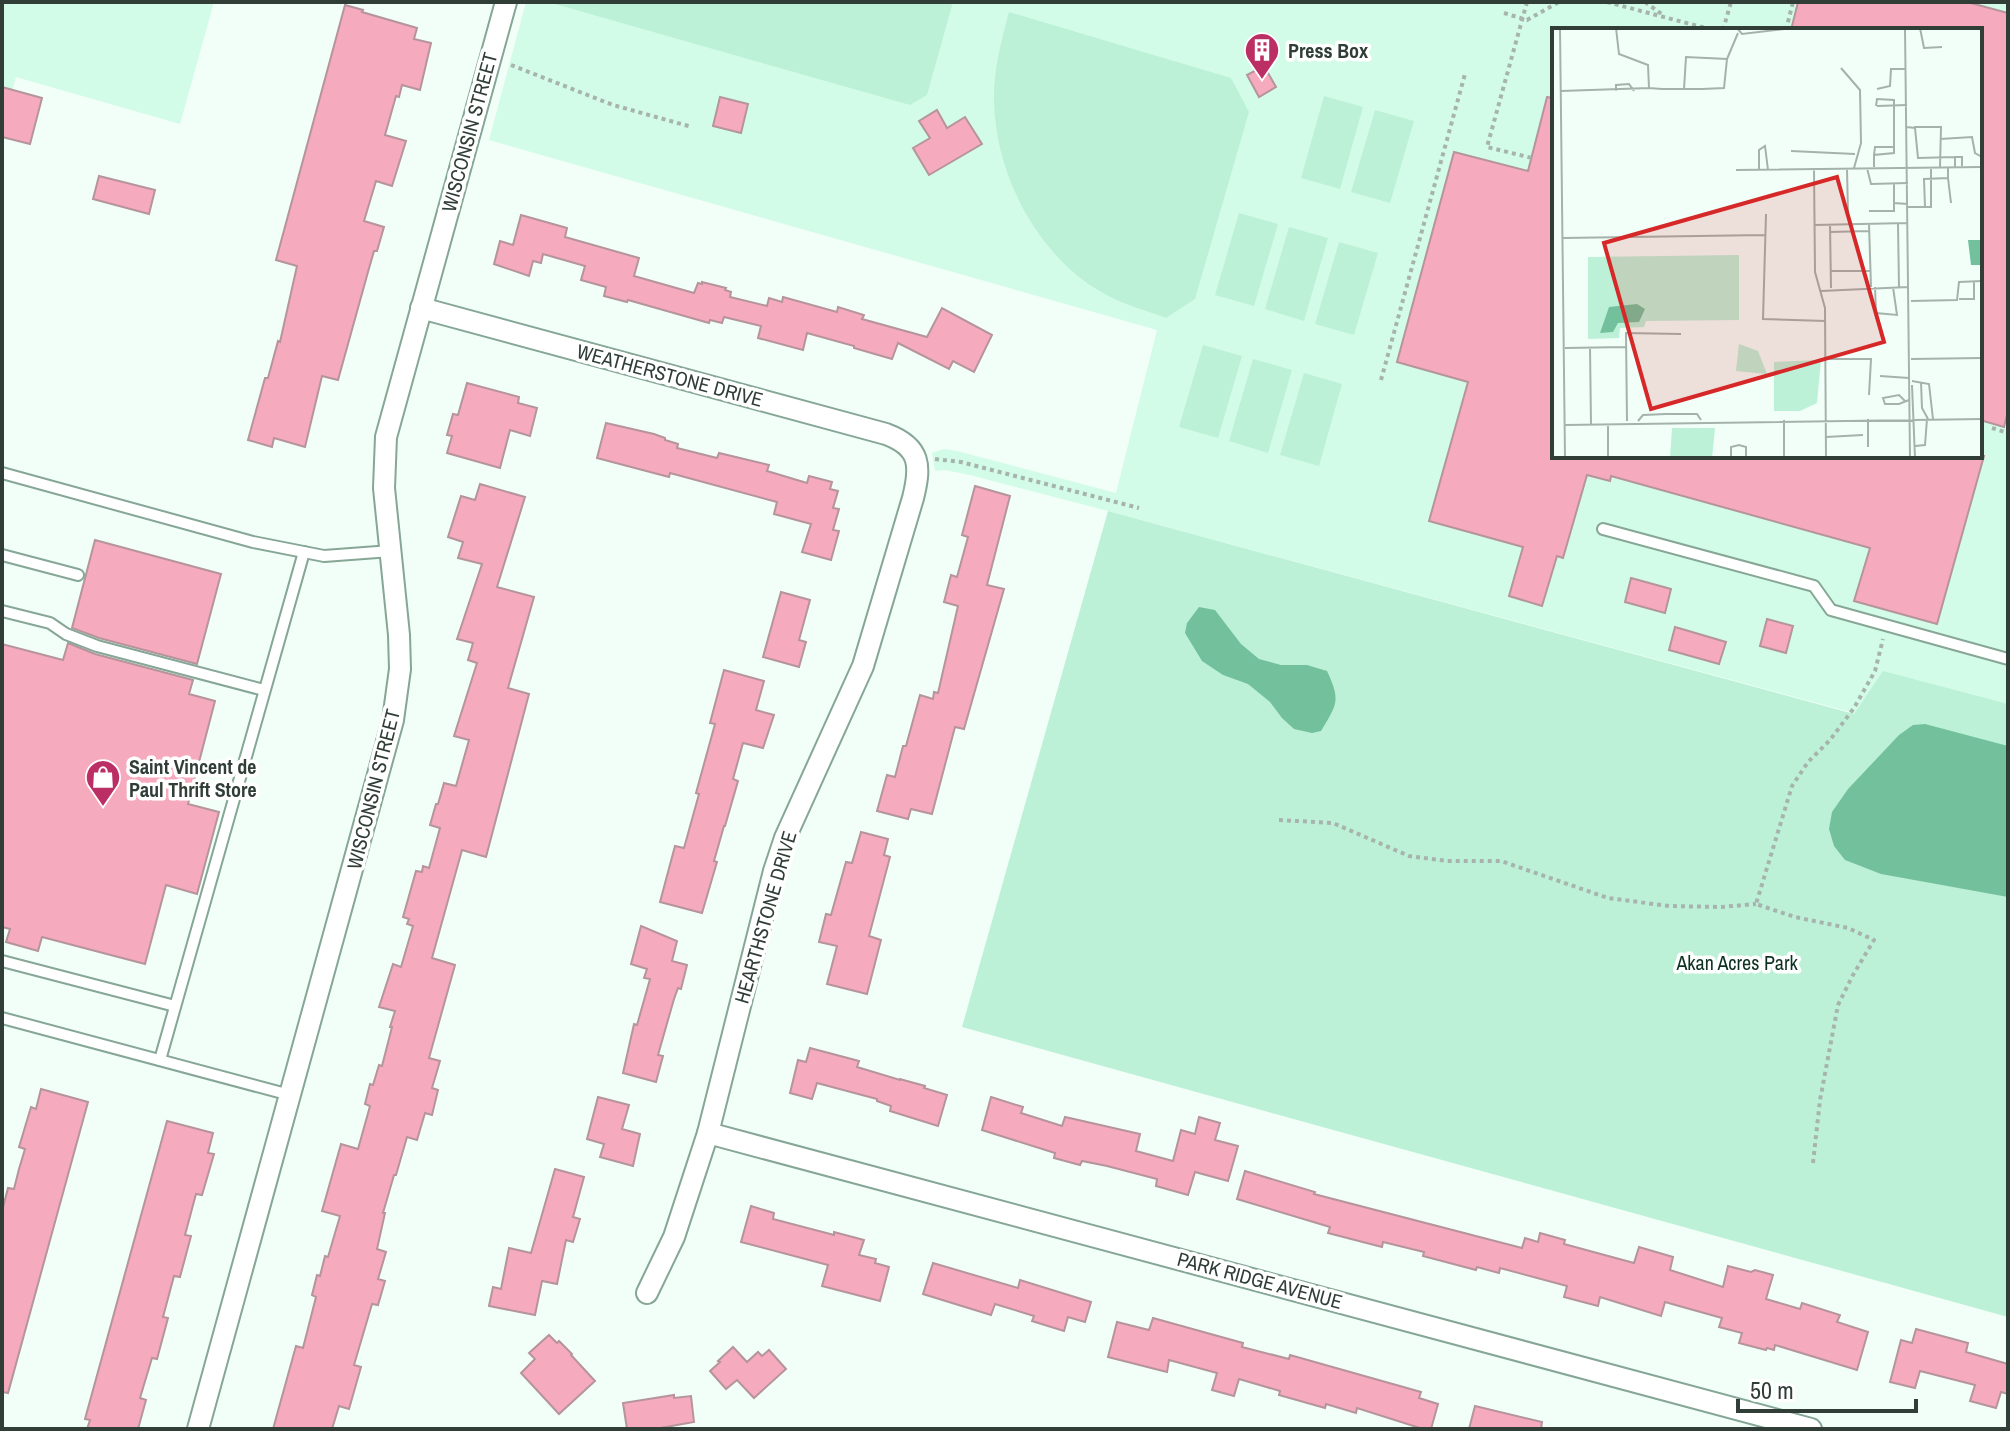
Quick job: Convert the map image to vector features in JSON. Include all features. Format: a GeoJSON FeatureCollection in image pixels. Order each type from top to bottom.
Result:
{"type":"FeatureCollection","features":[{"type":"Feature","properties":{"kind":"street","name":"WISCONSIN STREET"},"geometry":{"type":"LineString","coordinates":[[198,1429],[393,720],[400,646],[384,488],[386,437],[504,2]]}},
{"type":"Feature","properties":{"kind":"street","name":"WEATHERSTONE DRIVE"},"geometry":{"type":"LineString","coordinates":[[421,308],[886,434],[900,439],[915,458]]}},
{"type":"Feature","properties":{"kind":"street","name":"HEARTHSTONE DRIVE"},"geometry":{"type":"LineString","coordinates":[[647,1293],[674,1237],[708,1133],[785,838],[863,666],[913,498],[919,472],[915,458]]}},
{"type":"Feature","properties":{"kind":"street","name":"PARK RIDGE AVENUE"},"geometry":{"type":"LineString","coordinates":[[708,1133],[1811,1429]]}},
{"type":"Feature","properties":{"kind":"lane"},"geometry":{"type":"LineString","coordinates":[[2,473],[253,542],[324,556],[391,551]]}},
{"type":"Feature","properties":{"kind":"lane"},"geometry":{"type":"LineString","coordinates":[[1603,529],[1814,586],[1831,610],[2008,659]]}},
{"type":"Feature","properties":{"kind":"lane"},"geometry":{"type":"LineString","coordinates":[[160,1060],[304,552]]}},
{"type":"Feature","properties":{"kind":"lane"},"geometry":{"type":"LineString","coordinates":[[2,555],[78,575]]}},
{"type":"Feature","properties":{"kind":"lane"},"geometry":{"type":"LineString","coordinates":[[2,611],[50,623],[66,634],[97,646],[264,690]]}},
{"type":"Feature","properties":{"kind":"lane"},"geometry":{"type":"LineString","coordinates":[[2,961],[175,1006]]}},
{"type":"Feature","properties":{"kind":"lane"},"geometry":{"type":"LineString","coordinates":[[2,1018],[290,1095]]}},
{"type":"Feature","properties":{"kind":"path"},"geometry":{"type":"LineString","coordinates":[[1527,2],[1487,147],[1532,158]]}},
{"type":"Feature","properties":{"kind":"path"},"geometry":{"type":"LineString","coordinates":[[1504,13],[1527,20],[1559,2]]}},
{"type":"Feature","properties":{"kind":"path"},"geometry":{"type":"LineString","coordinates":[[1607,2],[1706,28]]}},
{"type":"Feature","properties":{"kind":"path"},"geometry":{"type":"LineString","coordinates":[[1645,2],[1667,18]]}},
{"type":"Feature","properties":{"kind":"path"},"geometry":{"type":"LineString","coordinates":[[1724,28],[1731,2]]}},
{"type":"Feature","properties":{"kind":"path"},"geometry":{"type":"LineString","coordinates":[[1786,28],[1793,2]]}},
{"type":"Feature","properties":{"kind":"path"},"geometry":{"type":"LineString","coordinates":[[1677,20],[1679,28]]}},
{"type":"Feature","properties":{"kind":"path"},"geometry":{"type":"LineString","coordinates":[[491,57],[613,105],[692,127]]}},
{"type":"Feature","properties":{"kind":"path"},"geometry":{"type":"LineString","coordinates":[[1381,380],[1465,74]]}},
{"type":"Feature","properties":{"kind":"path"},"geometry":{"type":"LineString","coordinates":[[1992,428],[2008,433]]}},
{"type":"Feature","properties":{"kind":"path"},"geometry":{"type":"LineString","coordinates":[[915,458],[961,462],[1139,508]]}},
{"type":"Feature","properties":{"kind":"path"},"geometry":{"type":"LineString","coordinates":[[1756,904],[1792,786],[1808,762],[1830,740],[1854,708],[1875,671],[1887,626]]}},
{"type":"Feature","properties":{"kind":"path"},"geometry":{"type":"LineString","coordinates":[[1279,820],[1333,823],[1409,856],[1447,861],[1501,861],[1608,898],[1669,906],[1756,904],[1795,917],[1848,928],[1874,940],[1838,1005],[1820,1100],[1813,1163]]}},
{"type":"Feature","properties":{"kind":"shaded area"},"geometry":{"type":"Polygon","coordinates":[[[2,2],[214,2],[180,124],[16,77],[6,110],[2,109],[2,2]]]}},
{"type":"Feature","properties":{"kind":"shaded area"},"geometry":{"type":"Polygon","coordinates":[[[526,2],[2008,2],[2008,966],[1854,713],[1108,511],[970,475],[935,471],[932,453],[944,449],[1116,493],[1157,330],[489,140],[526,2]]]}},
{"type":"Feature","properties":{"kind":"shaded area"},"geometry":{"type":"Polygon","coordinates":[[[1199,607],[1215,610],[1241,644],[1259,659],[1281,665],[1307,665],[1327,671],[1335,702],[1321,731],[1312,733],[1294,729],[1270,702],[1248,684],[1223,675],[1202,661],[1185,633],[1187,623],[1199,607]]]}},
{"type":"Feature","properties":{"kind":"shaded area"},"geometry":{"type":"Polygon","coordinates":[[[1925,724],[2008,746],[2008,897],[1881,874],[1845,860],[1834,846],[1829,829],[1832,812],[1848,789],[1899,735],[1913,725],[1925,724]]]}},
{"type":"Feature","properties":{"kind":"green space"},"geometry":{"type":"Polygon","coordinates":[[[548,2],[953,2],[927,95],[910,105],[548,2]]]}},
{"type":"Feature","properties":{"kind":"green space"},"geometry":{"type":"Polygon","coordinates":[[[1009,12],[1231,78],[1249,112],[1195,299],[1166,318],[1110,297],[1080,277],[1040,236],[1025,212],[1003,158],[994,103],[996,68],[1009,12]]]}},
{"type":"Feature","properties":{"kind":"green space"},"geometry":{"type":"Polygon","coordinates":[[[1324,96],[1363,107],[1340,189],[1301,178],[1324,96]]]}},
{"type":"Feature","properties":{"kind":"green space"},"geometry":{"type":"Polygon","coordinates":[[[1375,110],[1414,121],[1390,203],[1351,192],[1375,110]]]}},
{"type":"Feature","properties":{"kind":"green space"},"geometry":{"type":"Polygon","coordinates":[[[1239,213],[1278,224],[1254,306],[1215,295],[1239,213]]]}},
{"type":"Feature","properties":{"kind":"green space"},"geometry":{"type":"Polygon","coordinates":[[[1289,227],[1328,238],[1304,321],[1265,309],[1289,227]]]}},
{"type":"Feature","properties":{"kind":"green space"},"geometry":{"type":"Polygon","coordinates":[[[1339,242],[1378,253],[1354,335],[1315,324],[1339,242]]]}},
{"type":"Feature","properties":{"kind":"green space"},"geometry":{"type":"Polygon","coordinates":[[[1203,345],[1242,356],[1218,438],[1179,427],[1203,345]]]}},
{"type":"Feature","properties":{"kind":"green space"},"geometry":{"type":"Polygon","coordinates":[[[1253,359],[1292,370],[1268,453],[1229,441],[1253,359]]]}},
{"type":"Feature","properties":{"kind":"green space"},"geometry":{"type":"Polygon","coordinates":[[[1304,373],[1342,384],[1319,466],[1280,455],[1304,373]]]}},
{"type":"Feature","properties":{"kind":"green space","name":"Akan Acres Park"},"geometry":{"type":"Polygon","coordinates":[[[1108,511],[1854,714],[1883,671],[2008,704],[2008,1317],[962,1027],[1108,511]]]}},
{"type":"Feature","properties":{"kind":"building"},"geometry":{"type":"Polygon","coordinates":[[[1798,2],[1967,2],[2008,13],[2008,411],[2004,427],[1982,421],[1982,28],[1792,28],[1798,2]]]}},
{"type":"Feature","properties":{"kind":"building"},"geometry":{"type":"Polygon","coordinates":[[[345,5],[417,28],[414,39],[431,43],[420,90],[402,85],[385,135],[406,141],[392,186],[376,181],[364,221],[384,227],[377,251],[374,251],[338,380],[322,376],[305,447],[274,438],[272,447],[248,440],[265,378],[268,378],[280,342],[297,266],[276,260],[345,5]]]}},
{"type":"Feature","properties":{"kind":"building","name":"Press Box"},"geometry":{"type":"Polygon","coordinates":[[[1264,66],[1276,87],[1259,97],[1247,75],[1264,66]]]}},
{"type":"Feature","properties":{"kind":"building"},"geometry":{"type":"Polygon","coordinates":[[[2,87],[42,98],[30,144],[2,137],[2,87]]]}},
{"type":"Feature","properties":{"kind":"building"},"geometry":{"type":"Polygon","coordinates":[[[720,97],[748,104],[741,133],[713,126],[720,97]]]}},
{"type":"Feature","properties":{"kind":"building"},"geometry":{"type":"Polygon","coordinates":[[[1547,97],[1552,98],[1552,458],[1984,456],[1937,624],[1854,601],[1870,548],[1611,476],[1610,481],[1587,475],[1563,558],[1557,556],[1542,606],[1509,596],[1523,547],[1429,521],[1468,382],[1397,362],[1454,152],[1528,171],[1547,97]]]}},
{"type":"Feature","properties":{"kind":"building"},"geometry":{"type":"Polygon","coordinates":[[[937,110],[947,128],[965,117],[982,144],[929,175],[913,148],[930,138],[919,121],[937,110]]]}},
{"type":"Feature","properties":{"kind":"building"},"geometry":{"type":"Polygon","coordinates":[[[99,176],[155,190],[149,214],[93,199],[99,176]]]}},
{"type":"Feature","properties":{"kind":"building"},"geometry":{"type":"Polygon","coordinates":[[[521,215],[567,228],[565,237],[639,258],[634,276],[694,293],[698,283],[702,282],[726,288],[731,292],[730,297],[767,306],[769,298],[782,302],[783,297],[837,312],[838,307],[864,315],[862,319],[927,337],[942,308],[992,335],[974,372],[953,361],[949,369],[898,343],[892,359],[807,333],[803,350],[758,338],[761,326],[724,317],[722,323],[710,320],[709,323],[604,296],[606,287],[581,280],[585,266],[543,254],[541,263],[533,261],[529,276],[494,264],[500,241],[513,245],[521,215]]]}},
{"type":"Feature","properties":{"kind":"building"},"geometry":{"type":"Polygon","coordinates":[[[467,383],[519,397],[518,403],[537,408],[530,436],[510,430],[500,468],[447,453],[452,436],[447,435],[453,414],[458,415],[467,383]]]}},
{"type":"Feature","properties":{"kind":"building"},"geometry":{"type":"Polygon","coordinates":[[[606,423],[654,434],[678,444],[677,448],[717,458],[719,453],[769,465],[767,471],[807,483],[809,476],[832,482],[830,489],[838,491],[833,508],[839,509],[833,530],[839,531],[831,560],[802,552],[811,524],[774,514],[777,502],[670,473],[669,477],[597,458],[606,423]]]}},
{"type":"Feature","properties":{"kind":"building"},"geometry":{"type":"Polygon","coordinates":[[[480,484],[525,497],[497,587],[534,597],[508,688],[529,694],[486,857],[462,850],[432,958],[455,965],[429,1058],[440,1061],[432,1088],[438,1090],[432,1115],[425,1113],[417,1140],[407,1137],[383,1213],[377,1249],[386,1252],[378,1279],[385,1281],[378,1305],[372,1304],[354,1365],[361,1367],[349,1409],[339,1406],[332,1429],[273,1429],[296,1346],[303,1348],[316,1297],[312,1295],[317,1275],[320,1276],[325,1256],[328,1257],[340,1216],[322,1211],[341,1144],[358,1149],[370,1106],[365,1104],[370,1084],[373,1085],[379,1065],[382,1066],[392,1027],[395,1011],[379,1007],[393,964],[401,967],[413,926],[407,924],[409,919],[403,917],[416,871],[422,872],[423,866],[429,868],[440,828],[430,825],[436,804],[444,783],[456,786],[469,740],[454,736],[477,663],[468,660],[473,643],[457,639],[482,564],[458,558],[463,542],[448,537],[461,496],[475,500],[480,484]]]}},
{"type":"Feature","properties":{"kind":"building"},"geometry":{"type":"Polygon","coordinates":[[[975,486],[1010,496],[987,585],[1004,589],[964,729],[955,727],[932,814],[911,809],[908,819],[877,811],[887,775],[895,777],[920,695],[933,699],[934,692],[938,693],[958,606],[944,602],[951,575],[957,577],[968,537],[962,535],[975,486]]]}},
{"type":"Feature","properties":{"kind":"building"},"geometry":{"type":"Polygon","coordinates":[[[95,540],[221,574],[197,664],[72,628],[95,540]]]}},
{"type":"Feature","properties":{"kind":"building"},"geometry":{"type":"Polygon","coordinates":[[[1631,578],[1671,589],[1665,613],[1625,602],[1631,578]]]}},
{"type":"Feature","properties":{"kind":"building"},"geometry":{"type":"Polygon","coordinates":[[[781,592],[810,600],[799,640],[806,642],[799,667],[763,657],[781,592]]]}},
{"type":"Feature","properties":{"kind":"building"},"geometry":{"type":"Polygon","coordinates":[[[1767,619],[1793,626],[1786,653],[1760,646],[1767,619]]]}},
{"type":"Feature","properties":{"kind":"building"},"geometry":{"type":"Polygon","coordinates":[[[1675,627],[1726,642],[1719,664],[1669,650],[1675,627]]]}},
{"type":"Feature","properties":{"kind":"building","name":"Saint Vincent de Paul Thrift Store"},"geometry":{"type":"Polygon","coordinates":[[[68,643],[95,654],[193,680],[189,694],[215,701],[188,804],[219,812],[197,894],[166,885],[145,964],[42,937],[38,951],[6,942],[10,929],[2,927],[2,644],[63,660],[68,643]]]}},
{"type":"Feature","properties":{"kind":"building"},"geometry":{"type":"Polygon","coordinates":[[[724,670],[764,681],[756,710],[774,715],[763,748],[743,743],[733,779],[738,781],[702,913],[660,902],[675,846],[684,848],[699,794],[696,793],[715,724],[710,723],[724,670]]]}},
{"type":"Feature","properties":{"kind":"building"},"geometry":{"type":"Polygon","coordinates":[[[861,832],[888,839],[884,855],[890,857],[869,936],[881,940],[867,994],[827,984],[837,946],[819,942],[826,914],[831,915],[846,862],[852,863],[861,832]]]}},
{"type":"Feature","properties":{"kind":"building"},"geometry":{"type":"Polygon","coordinates":[[[641,926],[677,941],[672,961],[687,965],[658,1055],[663,1056],[656,1082],[623,1073],[634,1024],[637,1025],[650,979],[644,978],[647,969],[631,964],[641,926]]]}},
{"type":"Feature","properties":{"kind":"building"},"geometry":{"type":"Polygon","coordinates":[[[810,1048],[859,1061],[857,1067],[947,1095],[938,1126],[890,1111],[891,1106],[877,1099],[817,1083],[812,1099],[790,1093],[798,1060],[806,1062],[810,1048]]]}},
{"type":"Feature","properties":{"kind":"building"},"geometry":{"type":"Polygon","coordinates":[[[41,1089],[88,1102],[8,1393],[2,1392],[2,1211],[8,1188],[14,1189],[25,1149],[19,1147],[31,1107],[36,1109],[41,1089]]]}},
{"type":"Feature","properties":{"kind":"building"},"geometry":{"type":"Polygon","coordinates":[[[598,1097],[629,1105],[622,1129],[640,1134],[633,1166],[600,1157],[604,1144],[587,1139],[598,1097]]]}},
{"type":"Feature","properties":{"kind":"building"},"geometry":{"type":"Polygon","coordinates":[[[991,1097],[1023,1107],[1021,1113],[1062,1126],[1065,1117],[1140,1134],[1136,1151],[1173,1161],[1181,1130],[1195,1134],[1199,1117],[1220,1123],[1215,1140],[1238,1146],[1228,1181],[1195,1172],[1188,1195],[1156,1186],[1157,1179],[1107,1166],[1082,1161],[1080,1165],[1054,1158],[1055,1153],[982,1130],[991,1097]]]}},
{"type":"Feature","properties":{"kind":"building"},"geometry":{"type":"Polygon","coordinates":[[[167,1121],[213,1133],[208,1153],[214,1154],[202,1195],[196,1194],[185,1235],[191,1236],[180,1277],[174,1276],[163,1317],[168,1318],[157,1359],[152,1358],[140,1398],[146,1400],[138,1429],[87,1429],[90,1420],[85,1419],[167,1121]]]}},
{"type":"Feature","properties":{"kind":"building"},"geometry":{"type":"Polygon","coordinates":[[[555,1169],[584,1177],[573,1217],[580,1219],[573,1242],[566,1240],[557,1284],[542,1281],[535,1315],[489,1306],[493,1287],[501,1289],[509,1248],[531,1253],[555,1169]]]}},
{"type":"Feature","properties":{"kind":"building"},"geometry":{"type":"Polygon","coordinates":[[[1245,1171],[1314,1194],[1522,1248],[1525,1238],[1538,1242],[1540,1233],[1565,1240],[1564,1244],[1634,1263],[1639,1247],[1673,1257],[1670,1270],[1723,1287],[1728,1266],[1773,1275],[1766,1299],[1800,1309],[1802,1303],[1840,1315],[1837,1322],[1868,1332],[1857,1370],[1775,1345],[1774,1350],[1766,1350],[1739,1343],[1742,1333],[1719,1327],[1722,1318],[1665,1302],[1661,1316],[1600,1297],[1598,1306],[1564,1297],[1567,1286],[1500,1268],[1499,1273],[1477,1267],[1476,1270],[1423,1256],[1424,1252],[1383,1242],[1382,1247],[1328,1233],[1330,1227],[1237,1199],[1245,1171]]]}},
{"type":"Feature","properties":{"kind":"building"},"geometry":{"type":"Polygon","coordinates":[[[751,1206],[774,1213],[773,1219],[864,1240],[859,1255],[876,1259],[875,1263],[889,1267],[880,1301],[822,1286],[828,1265],[741,1242],[751,1206]]]}},
{"type":"Feature","properties":{"kind":"building"},"geometry":{"type":"Polygon","coordinates":[[[933,1263],[1018,1288],[1020,1280],[1091,1302],[1085,1322],[1068,1317],[1064,1331],[1032,1321],[1034,1316],[995,1304],[991,1315],[923,1294],[933,1263]]]}},
{"type":"Feature","properties":{"kind":"building"},"geometry":{"type":"Polygon","coordinates":[[[1153,1318],[1243,1343],[1242,1347],[1289,1359],[1290,1355],[1421,1392],[1419,1398],[1438,1404],[1431,1429],[1357,1408],[1356,1413],[1326,1404],[1325,1408],[1239,1379],[1234,1396],[1212,1390],[1217,1373],[1169,1360],[1167,1372],[1108,1357],[1117,1322],[1149,1330],[1153,1318]]]}},
{"type":"Feature","properties":{"kind":"building"},"geometry":{"type":"Polygon","coordinates":[[[1916,1329],[1968,1343],[1966,1352],[2008,1364],[2008,1394],[2001,1392],[1996,1408],[1970,1401],[1975,1385],[1920,1371],[1915,1388],[1890,1382],[1901,1340],[1912,1343],[1916,1329]]]}},
{"type":"Feature","properties":{"kind":"building"},"geometry":{"type":"Polygon","coordinates":[[[549,1335],[572,1354],[595,1381],[559,1414],[521,1373],[535,1359],[529,1353],[549,1335]]]}},
{"type":"Feature","properties":{"kind":"building"},"geometry":{"type":"Polygon","coordinates":[[[733,1347],[747,1362],[758,1352],[762,1356],[769,1350],[786,1369],[754,1398],[737,1380],[726,1389],[710,1371],[733,1347]]]}},
{"type":"Feature","properties":{"kind":"building"},"geometry":{"type":"Polygon","coordinates":[[[674,1395],[674,1398],[691,1396],[694,1422],[655,1429],[627,1429],[623,1403],[674,1395]]]}},
{"type":"Feature","properties":{"kind":"building"},"geometry":{"type":"Polygon","coordinates":[[[1475,1406],[1542,1422],[1541,1429],[1469,1429],[1475,1406]]]}},
{"type":"Feature","properties":{"kind":"place","name":"Press Box"},"geometry":{"type":"Point","coordinates":[1262,81]}},
{"type":"Feature","properties":{"kind":"place","name":"Saint Vincent de Paul Thrift Store"},"geometry":{"type":"Point","coordinates":[103,808]}}]}
